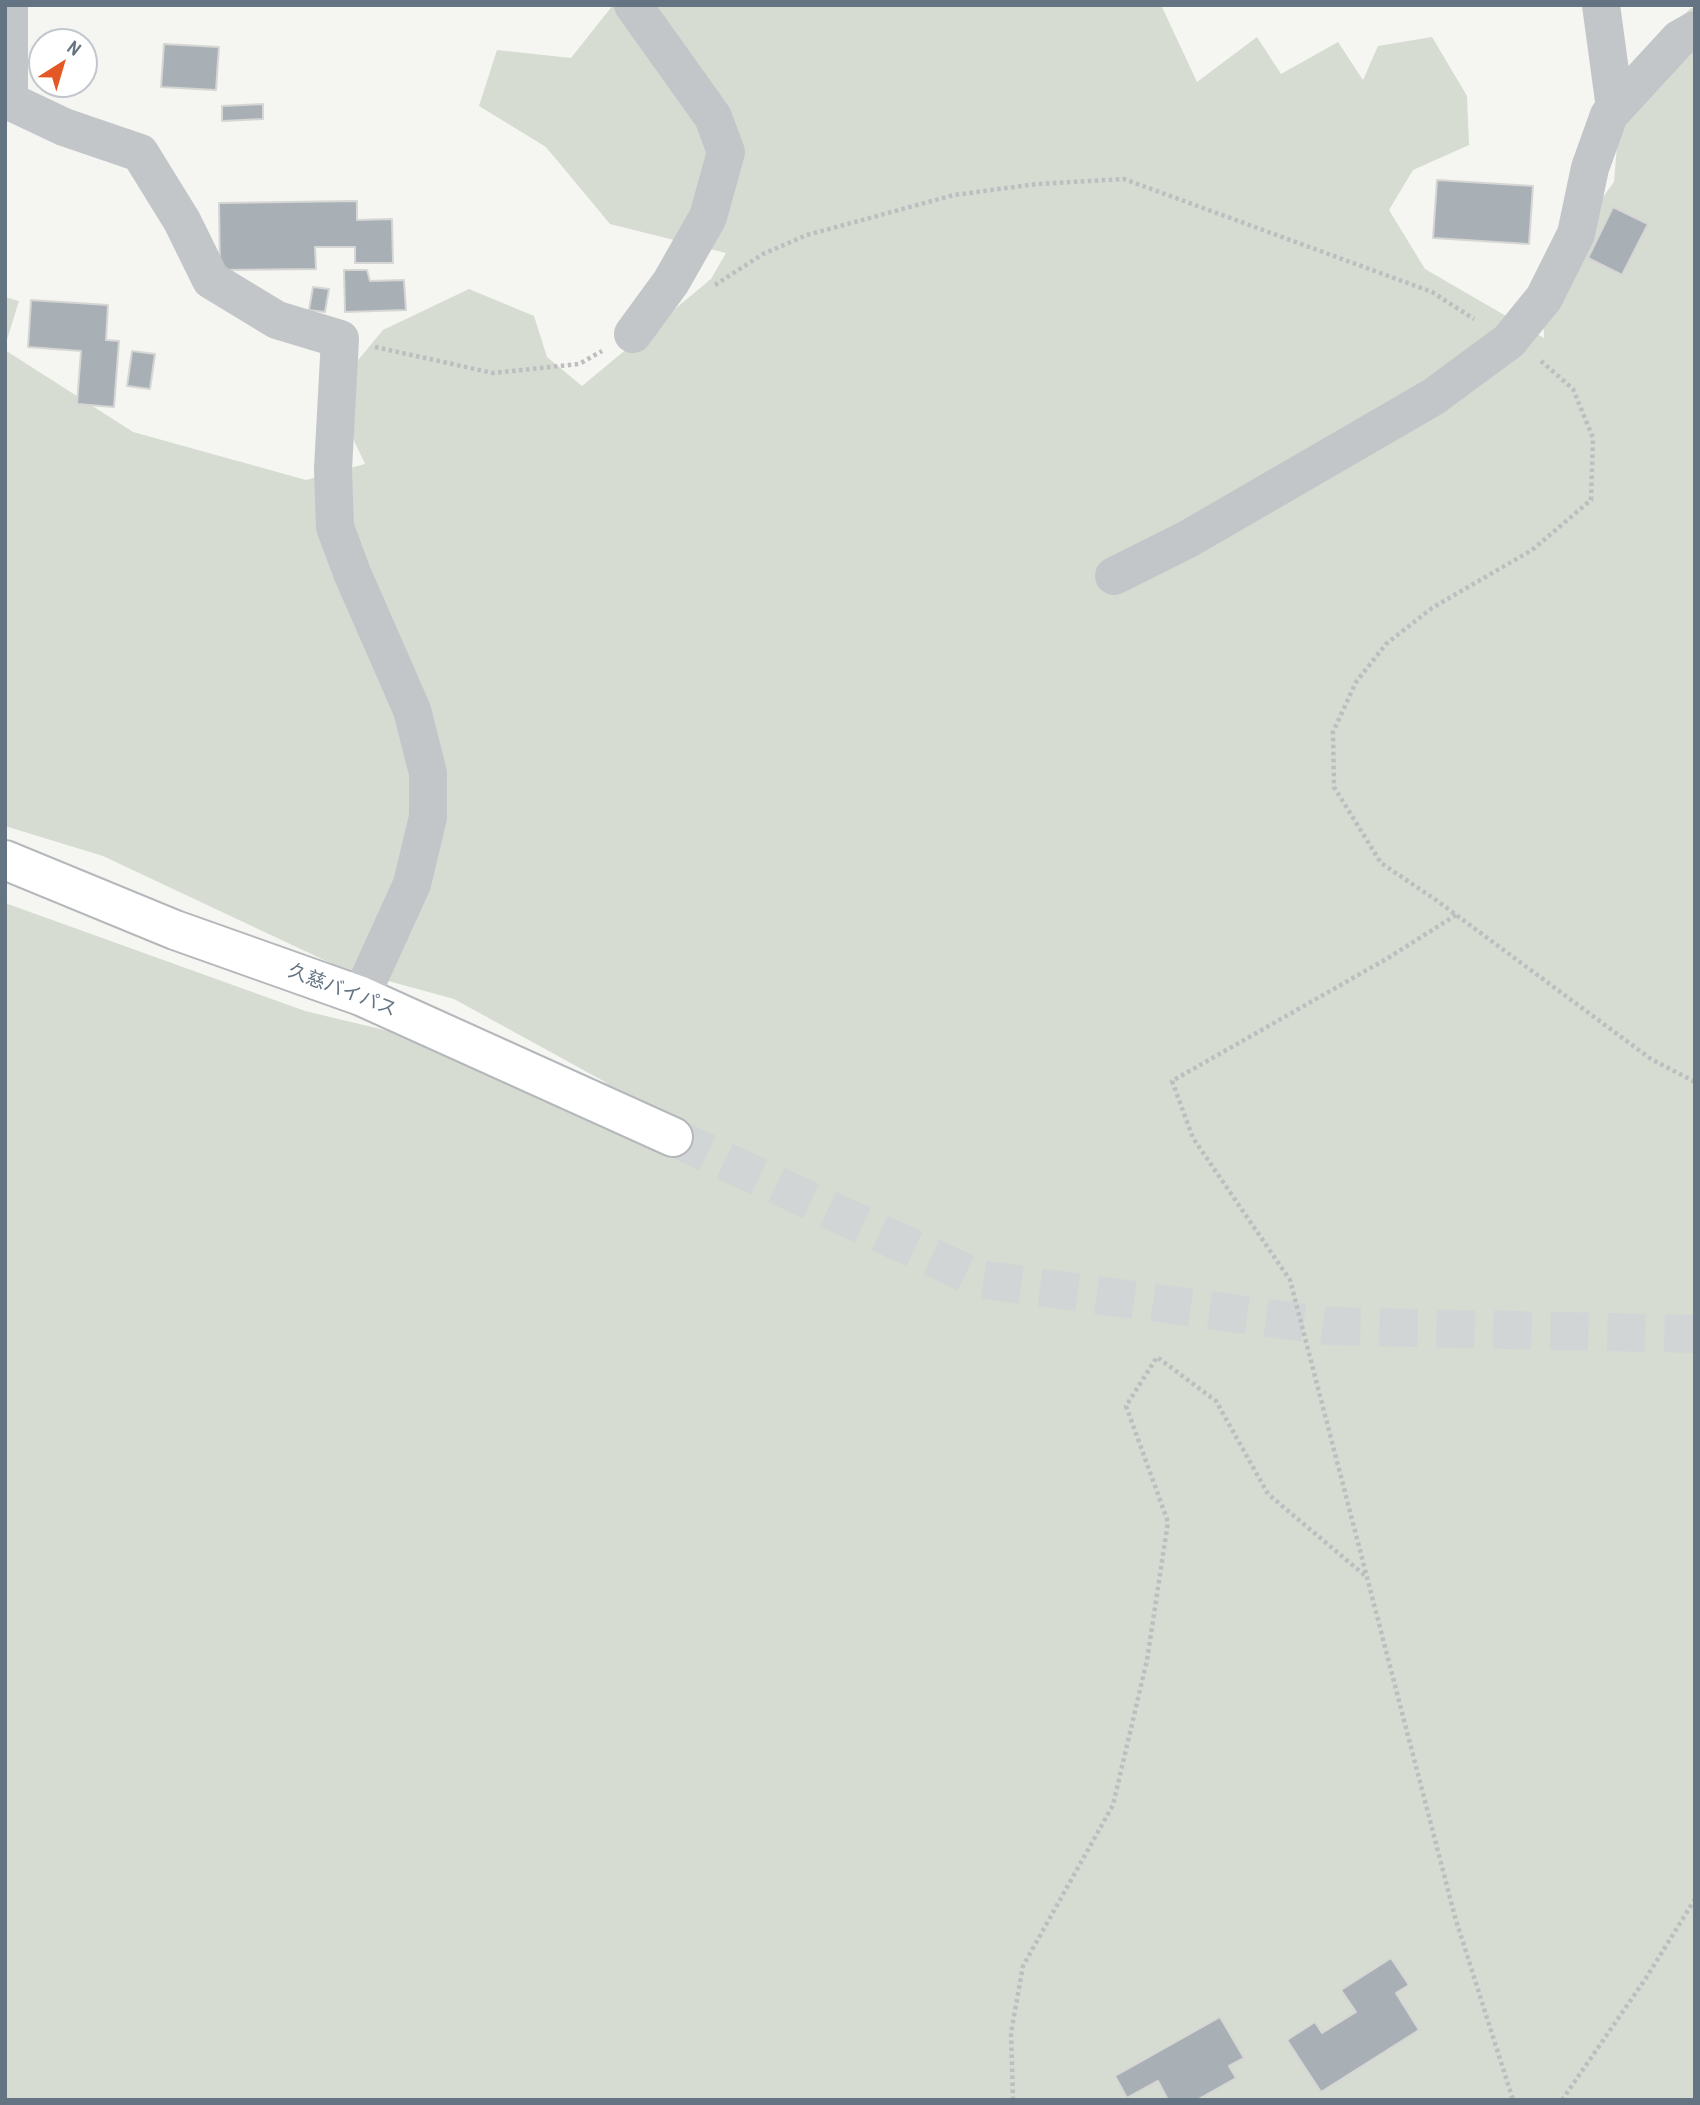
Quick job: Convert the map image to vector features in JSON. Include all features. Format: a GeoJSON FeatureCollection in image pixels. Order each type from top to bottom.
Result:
{"type":"FeatureCollection","features":[{"type":"Feature","properties":{"kind":"highway","name":"久慈バイパス"},"geometry":{"type":"LineString","coordinates":[[5,860],[175,930],[360,996],[673,1137]]}},
{"type":"Feature","properties":{"kind":"street"},"geometry":{"type":"LineString","coordinates":[[9,5],[7,101],[64,127],[140,153],[182,221],[211,280],[277,320],[340,339],[333,469],[335,527],[352,573],[412,710],[428,774],[428,817],[411,884],[360,996]]}},
{"type":"Feature","properties":{"kind":"street"},"geometry":{"type":"LineString","coordinates":[[633,5],[713,117],[726,152],[708,217],[671,282],[633,334]]}},
{"type":"Feature","properties":{"kind":"street"},"geometry":{"type":"LineString","coordinates":[[1601,5],[1615,108]]}},
{"type":"Feature","properties":{"kind":"street"},"geometry":{"type":"LineString","coordinates":[[1114,576],[1188,539],[1433,397],[1509,341],[1544,298],[1576,234],[1590,168],[1609,115],[1679,39],[1695,30]]}},
{"type":"Feature","properties":{"kind":"path"},"geometry":{"type":"LineString","coordinates":[[708,290],[762,254],[807,235],[954,195],[1037,184],[1124,179],[1432,292],[1545,363],[1573,389],[1593,438],[1591,499],[1532,550],[1432,608],[1386,644],[1356,682],[1333,732],[1334,787],[1381,863],[1651,1059],[1695,1082]]}},
{"type":"Feature","properties":{"kind":"path"},"geometry":{"type":"LineString","coordinates":[[340,339],[493,373],[579,364],[633,334]]}},
{"type":"Feature","properties":{"kind":"path"},"geometry":{"type":"LineString","coordinates":[[1455,915],[1388,958],[1172,1081],[1193,1138],[1290,1280],[1455,1917],[1513,2100]]}},
{"type":"Feature","properties":{"kind":"path"},"geometry":{"type":"LineString","coordinates":[[1013,2100],[1011,2033],[1023,1966],[1113,1805],[1147,1660],[1168,1522],[1126,1406],[1157,1357],[1216,1401],[1268,1494],[1369,1579]]}},
{"type":"Feature","properties":{"kind":"path"},"geometry":{"type":"LineString","coordinates":[[1562,2100],[1646,1978],[1695,1899]]}},
{"type":"Feature","properties":{"kind":"shaded area"},"geometry":{"type":"Polygon","coordinates":[[[613,5],[1161,5],[1197,82],[1257,37],[1281,74],[1338,42],[1363,80],[1378,46],[1432,37],[1467,96],[1469,145],[1413,170],[1389,210],[1425,269],[1544,338],[1542,280],[1614,182],[1623,72],[1691,8],[1695,9],[1695,2100],[5,2100],[5,903],[305,1011],[607,1083],[454,999],[341,968],[103,856],[5,826],[5,350],[133,432],[306,480],[365,464],[350,432],[354,365],[383,330],[469,289],[534,316],[547,357],[582,386],[711,279],[726,253],[610,224],[546,147],[479,106],[497,50],[571,58],[613,5]]]}},
{"type":"Feature","properties":{"kind":"shaded area"},"geometry":{"type":"Polygon","coordinates":[[[5,297],[19,301],[5,346],[5,297]]]}},
{"type":"Feature","properties":{"kind":"building"},"geometry":{"type":"Polygon","coordinates":[[[164,44],[219,47],[216,90],[161,87],[164,44]]]}},
{"type":"Feature","properties":{"kind":"building"},"geometry":{"type":"Polygon","coordinates":[[[263,104],[263,119],[222,121],[222,106],[263,104]]]}},
{"type":"Feature","properties":{"kind":"building"},"geometry":{"type":"Polygon","coordinates":[[[1437,180],[1533,186],[1529,244],[1433,238],[1437,180]]]}},
{"type":"Feature","properties":{"kind":"building"},"geometry":{"type":"Polygon","coordinates":[[[357,201],[357,220],[392,219],[393,263],[355,263],[355,247],[315,247],[316,269],[220,270],[219,203],[357,201]]]}},
{"type":"Feature","properties":{"kind":"building"},"geometry":{"type":"Polygon","coordinates":[[[1613,207],[1648,224],[1622,275],[1588,258],[1613,207]]]}},
{"type":"Feature","properties":{"kind":"building"},"geometry":{"type":"Polygon","coordinates":[[[344,270],[367,270],[370,281],[404,280],[406,310],[345,312],[344,270]]]}},
{"type":"Feature","properties":{"kind":"building"},"geometry":{"type":"Polygon","coordinates":[[[313,287],[329,289],[325,312],[309,310],[313,287]]]}},
{"type":"Feature","properties":{"kind":"building"},"geometry":{"type":"Polygon","coordinates":[[[31,300],[108,305],[106,340],[119,341],[114,407],[77,404],[81,351],[28,347],[31,300]]]}},
{"type":"Feature","properties":{"kind":"building"},"geometry":{"type":"Polygon","coordinates":[[[132,351],[155,354],[150,389],[127,386],[132,351]]]}},
{"type":"Feature","properties":{"kind":"building"},"geometry":{"type":"Polygon","coordinates":[[[1391,1958],[1409,1985],[1396,1993],[1419,2030],[1321,2092],[1287,2040],[1315,2022],[1322,2033],[1356,2012],[1341,1990],[1391,1958]]]}},
{"type":"Feature","properties":{"kind":"building"},"geometry":{"type":"Polygon","coordinates":[[[1220,2017],[1244,2058],[1229,2066],[1236,2078],[1197,2100],[1168,2100],[1158,2081],[1127,2098],[1115,2076],[1220,2017]]]}},
{"type":"Feature","properties":{"kind":"tunnel"},"geometry":{"type":"LineString","coordinates":[[673,1137],[979,1279],[1327,1326],[1695,1334]]}}]}
